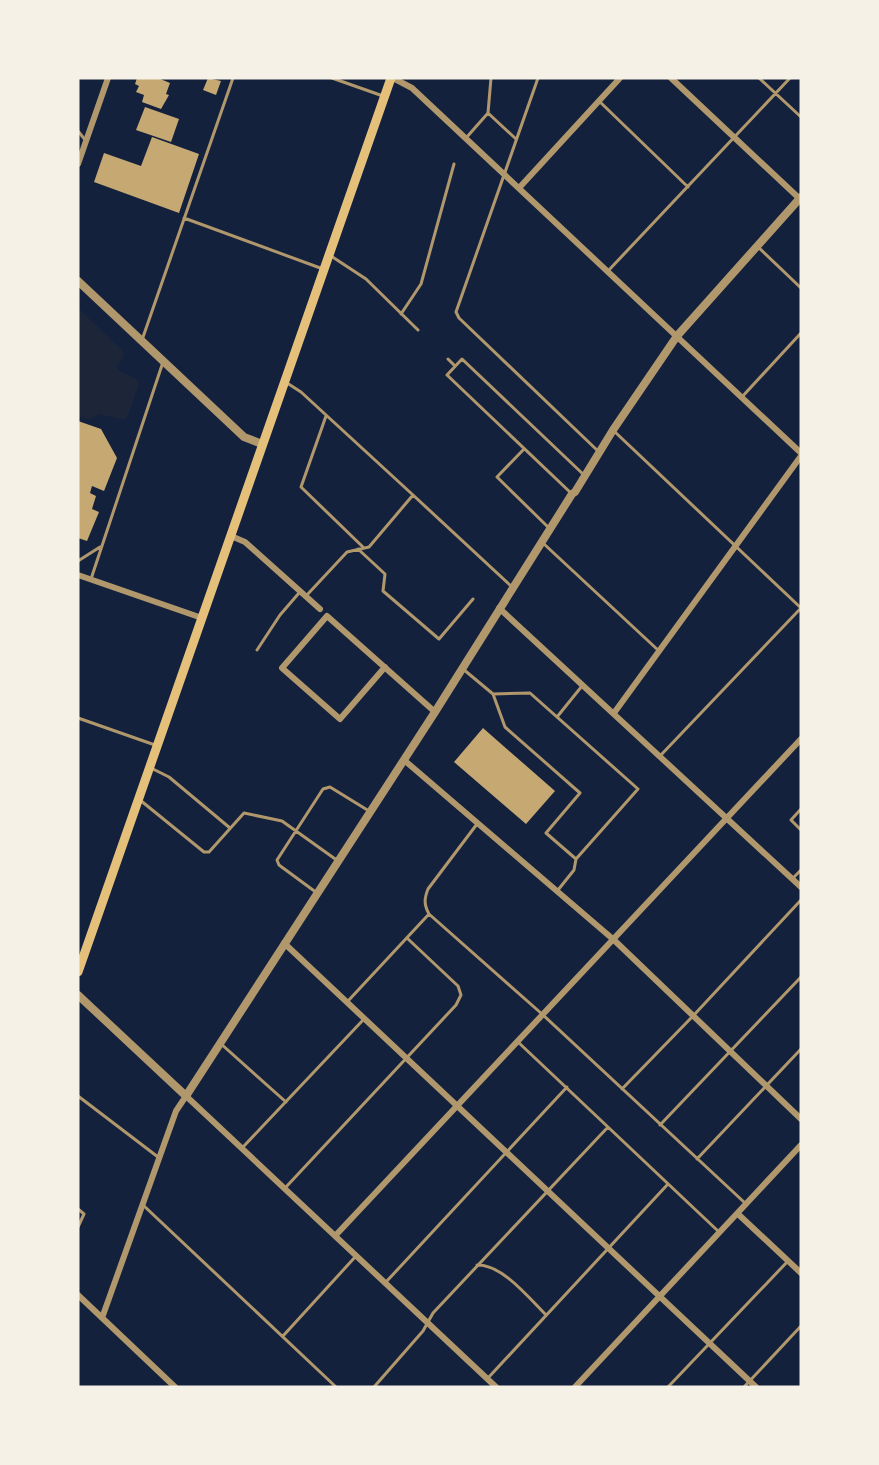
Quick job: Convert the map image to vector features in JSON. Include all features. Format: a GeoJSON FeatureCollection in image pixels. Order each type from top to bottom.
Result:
{"type":"FeatureCollection","features":[{"type":"Feature","properties":{"kind":"main road"},"geometry":{"type":"LineString","coordinates":[[78,972],[323,269],[392,78]]}},
{"type":"Feature","properties":{"kind":"street"},"geometry":{"type":"LineString","coordinates":[[78,164],[108,78]]}},
{"type":"Feature","properties":{"kind":"street"},"geometry":{"type":"LineString","coordinates":[[392,78],[412,88],[801,455],[614,713]]}},
{"type":"Feature","properties":{"kind":"street"},"geometry":{"type":"LineString","coordinates":[[519,188],[620,78]]}},
{"type":"Feature","properties":{"kind":"street"},"geometry":{"type":"LineString","coordinates":[[102,1318],[176,1110],[435,712],[613,430],[677,336],[800,199],[671,78]]}},
{"type":"Feature","properties":{"kind":"street"},"geometry":{"type":"LineString","coordinates":[[78,281],[244,437],[262,444]]}},
{"type":"Feature","properties":{"kind":"street"},"geometry":{"type":"LineString","coordinates":[[231,536],[245,542],[320,609]]}},
{"type":"Feature","properties":{"kind":"street"},"geometry":{"type":"LineString","coordinates":[[78,575],[202,618]]}},
{"type":"Feature","properties":{"kind":"street"},"geometry":{"type":"LineString","coordinates":[[499,608],[801,887]]}},
{"type":"Feature","properties":{"kind":"street"},"geometry":{"type":"LineString","coordinates":[[385,667],[340,719],[282,668],[327,615],[385,667],[435,712]]}},
{"type":"Feature","properties":{"kind":"street"},"geometry":{"type":"LineString","coordinates":[[335,1236],[801,739]]}},
{"type":"Feature","properties":{"kind":"street"},"geometry":{"type":"LineString","coordinates":[[404,760],[614,940],[801,1119]]}},
{"type":"Feature","properties":{"kind":"street"},"geometry":{"type":"LineString","coordinates":[[284,943],[756,1387]]}},
{"type":"Feature","properties":{"kind":"street"},"geometry":{"type":"LineString","coordinates":[[78,995],[496,1387]]}},
{"type":"Feature","properties":{"kind":"street"},"geometry":{"type":"LineString","coordinates":[[575,1387],[801,1145]]}},
{"type":"Feature","properties":{"kind":"street"},"geometry":{"type":"LineString","coordinates":[[738,1214],[801,1274]]}},
{"type":"Feature","properties":{"kind":"street"},"geometry":{"type":"LineString","coordinates":[[78,1295],[175,1387]]}},
{"type":"Feature","properties":{"kind":"lane"},"geometry":{"type":"LineString","coordinates":[[141,341],[233,78]]}},
{"type":"Feature","properties":{"kind":"lane"},"geometry":{"type":"LineString","coordinates":[[332,78],[384,96]]}},
{"type":"Feature","properties":{"kind":"lane"},"geometry":{"type":"LineString","coordinates":[[466,138],[488,113],[491,78]]}},
{"type":"Feature","properties":{"kind":"lane"},"geometry":{"type":"LineString","coordinates":[[538,78],[456,312],[459,318],[600,452]]}},
{"type":"Feature","properties":{"kind":"lane"},"geometry":{"type":"LineString","coordinates":[[759,78],[801,117]]}},
{"type":"Feature","properties":{"kind":"lane"},"geometry":{"type":"LineString","coordinates":[[608,272],[790,78]]}},
{"type":"Feature","properties":{"kind":"lane"},"geometry":{"type":"LineString","coordinates":[[599,101],[688,187]]}},
{"type":"Feature","properties":{"kind":"lane"},"geometry":{"type":"LineString","coordinates":[[488,113],[516,139]]}},
{"type":"Feature","properties":{"kind":"lane"},"geometry":{"type":"LineString","coordinates":[[78,131],[86,141]]}},
{"type":"Feature","properties":{"kind":"lane"},"geometry":{"type":"LineString","coordinates":[[401,314],[421,284],[454,164]]}},
{"type":"Feature","properties":{"kind":"lane"},"geometry":{"type":"LineString","coordinates":[[184,218],[323,269]]}},
{"type":"Feature","properties":{"kind":"lane"},"geometry":{"type":"LineString","coordinates":[[757,246],[801,288]]}},
{"type":"Feature","properties":{"kind":"lane"},"geometry":{"type":"LineString","coordinates":[[328,255],[366,279],[418,330]]}},
{"type":"Feature","properties":{"kind":"lane"},"geometry":{"type":"LineString","coordinates":[[741,398],[801,333]]}},
{"type":"Feature","properties":{"kind":"lane"},"geometry":{"type":"LineString","coordinates":[[448,359],[455,366]]}},
{"type":"Feature","properties":{"kind":"lane"},"geometry":{"type":"LineString","coordinates":[[572,494],[447,375],[462,359],[585,476]]}},
{"type":"Feature","properties":{"kind":"lane"},"geometry":{"type":"LineString","coordinates":[[91,579],[163,362]]}},
{"type":"Feature","properties":{"kind":"lane"},"geometry":{"type":"LineString","coordinates":[[284,381],[301,392],[512,588]]}},
{"type":"Feature","properties":{"kind":"lane"},"geometry":{"type":"LineString","coordinates":[[326,415],[301,487],[364,548]]}},
{"type":"Feature","properties":{"kind":"lane"},"geometry":{"type":"LineString","coordinates":[[613,430],[801,608],[660,756]]}},
{"type":"Feature","properties":{"kind":"lane"},"geometry":{"type":"LineString","coordinates":[[524,449],[497,477],[550,530]]}},
{"type":"Feature","properties":{"kind":"lane"},"geometry":{"type":"LineString","coordinates":[[257,650],[280,615],[347,552],[369,547],[413,495]]}},
{"type":"Feature","properties":{"kind":"lane"},"geometry":{"type":"LineString","coordinates":[[542,542],[659,651]]}},
{"type":"Feature","properties":{"kind":"lane"},"geometry":{"type":"LineString","coordinates":[[78,561],[102,546]]}},
{"type":"Feature","properties":{"kind":"lane"},"geometry":{"type":"LineString","coordinates":[[357,549],[385,574],[383,591],[439,639],[472,599]]}},
{"type":"Feature","properties":{"kind":"lane"},"geometry":{"type":"LineString","coordinates":[[462,668],[493,693],[505,727],[580,793],[546,832],[576,859]]}},
{"type":"Feature","properties":{"kind":"lane"},"geometry":{"type":"LineString","coordinates":[[557,717],[583,685]]}},
{"type":"Feature","properties":{"kind":"lane"},"geometry":{"type":"LineString","coordinates":[[493,693],[530,693],[638,789],[576,859],[574,870],[557,891]]}},
{"type":"Feature","properties":{"kind":"lane"},"geometry":{"type":"LineString","coordinates":[[78,718],[157,746]]}},
{"type":"Feature","properties":{"kind":"lane"},"geometry":{"type":"LineString","coordinates":[[149,768],[169,777],[230,828]]}},
{"type":"Feature","properties":{"kind":"lane"},"geometry":{"type":"LineString","coordinates":[[317,893],[279,865],[277,860],[323,789],[330,787],[370,811]]}},
{"type":"Feature","properties":{"kind":"lane"},"geometry":{"type":"LineString","coordinates":[[138,799],[204,852],[209,852],[244,813],[282,821],[338,861]]}},
{"type":"Feature","properties":{"kind":"lane"},"geometry":{"type":"LineString","coordinates":[[801,808],[790,819],[801,830]]}},
{"type":"Feature","properties":{"kind":"lane"},"geometry":{"type":"LineString","coordinates":[[478,823],[428,889],[424,897],[429,914],[542,1014],[746,1205]]}},
{"type":"Feature","properties":{"kind":"lane"},"geometry":{"type":"LineString","coordinates":[[792,879],[801,870]]}},
{"type":"Feature","properties":{"kind":"lane"},"geometry":{"type":"LineString","coordinates":[[622,1089],[801,900]]}},
{"type":"Feature","properties":{"kind":"lane"},"geometry":{"type":"LineString","coordinates":[[347,1002],[429,914]]}},
{"type":"Feature","properties":{"kind":"lane"},"geometry":{"type":"LineString","coordinates":[[284,1189],[407,1059],[456,1005],[461,995],[458,987],[407,938]]}},
{"type":"Feature","properties":{"kind":"lane"},"geometry":{"type":"LineString","coordinates":[[660,1125],[801,976]]}},
{"type":"Feature","properties":{"kind":"lane"},"geometry":{"type":"LineString","coordinates":[[242,1149],[364,1019]]}},
{"type":"Feature","properties":{"kind":"lane"},"geometry":{"type":"LineString","coordinates":[[517,1041],[720,1233]]}},
{"type":"Feature","properties":{"kind":"lane"},"geometry":{"type":"LineString","coordinates":[[220,1043],[286,1102]]}},
{"type":"Feature","properties":{"kind":"lane"},"geometry":{"type":"LineString","coordinates":[[697,1159],[801,1049]]}},
{"type":"Feature","properties":{"kind":"lane"},"geometry":{"type":"LineString","coordinates":[[385,1283],[567,1087]]}},
{"type":"Feature","properties":{"kind":"lane"},"geometry":{"type":"LineString","coordinates":[[78,1096],[159,1158]]}},
{"type":"Feature","properties":{"kind":"lane"},"geometry":{"type":"LineString","coordinates":[[374,1387],[423,1331],[433,1313],[608,1127]]}},
{"type":"Feature","properties":{"kind":"lane"},"geometry":{"type":"LineString","coordinates":[[487,1378],[668,1184]]}},
{"type":"Feature","properties":{"kind":"lane"},"geometry":{"type":"LineString","coordinates":[[143,1205],[336,1387]]}},
{"type":"Feature","properties":{"kind":"lane"},"geometry":{"type":"LineString","coordinates":[[78,1209],[84,1214],[78,1227]]}},
{"type":"Feature","properties":{"kind":"lane"},"geometry":{"type":"LineString","coordinates":[[283,1336],[357,1256]]}},
{"type":"Feature","properties":{"kind":"lane"},"geometry":{"type":"LineString","coordinates":[[668,1387],[788,1261]]}},
{"type":"Feature","properties":{"kind":"lane"},"geometry":{"type":"LineString","coordinates":[[477,1265],[490,1265],[504,1275],[546,1315]]}},
{"type":"Feature","properties":{"kind":"lane"},"geometry":{"type":"LineString","coordinates":[[744,1387],[801,1326]]}},
{"type":"Feature","properties":{"kind":"shaded area"},"geometry":{"type":"Polygon","coordinates":[[[78,308],[121,349],[124,353],[117,366],[118,370],[136,379],[139,384],[124,420],[99,414],[89,419],[78,416],[78,308]]]}},
{"type":"Feature","properties":{"kind":"building"},"geometry":{"type":"Polygon","coordinates":[[[137,78],[158,78],[170,83],[166,94],[169,95],[161,109],[142,102],[144,95],[136,92],[139,86],[135,84],[137,78]]]}},
{"type":"Feature","properties":{"kind":"building"},"geometry":{"type":"Polygon","coordinates":[[[208,78],[221,81],[216,95],[203,90],[208,78]]]}},
{"type":"Feature","properties":{"kind":"building"},"geometry":{"type":"Polygon","coordinates":[[[145,107],[179,119],[171,142],[136,130],[145,107]]]}},
{"type":"Feature","properties":{"kind":"building"},"geometry":{"type":"Polygon","coordinates":[[[152,137],[199,154],[179,213],[94,182],[104,153],[141,166],[152,137]]]}},
{"type":"Feature","properties":{"kind":"building"},"geometry":{"type":"Polygon","coordinates":[[[78,421],[101,429],[117,458],[104,491],[92,486],[90,493],[96,496],[92,509],[99,512],[87,541],[78,538],[78,421]]]}},
{"type":"Feature","properties":{"kind":"building"},"geometry":{"type":"Polygon","coordinates":[[[483,728],[555,791],[526,824],[454,762],[483,728]]]}}]}
